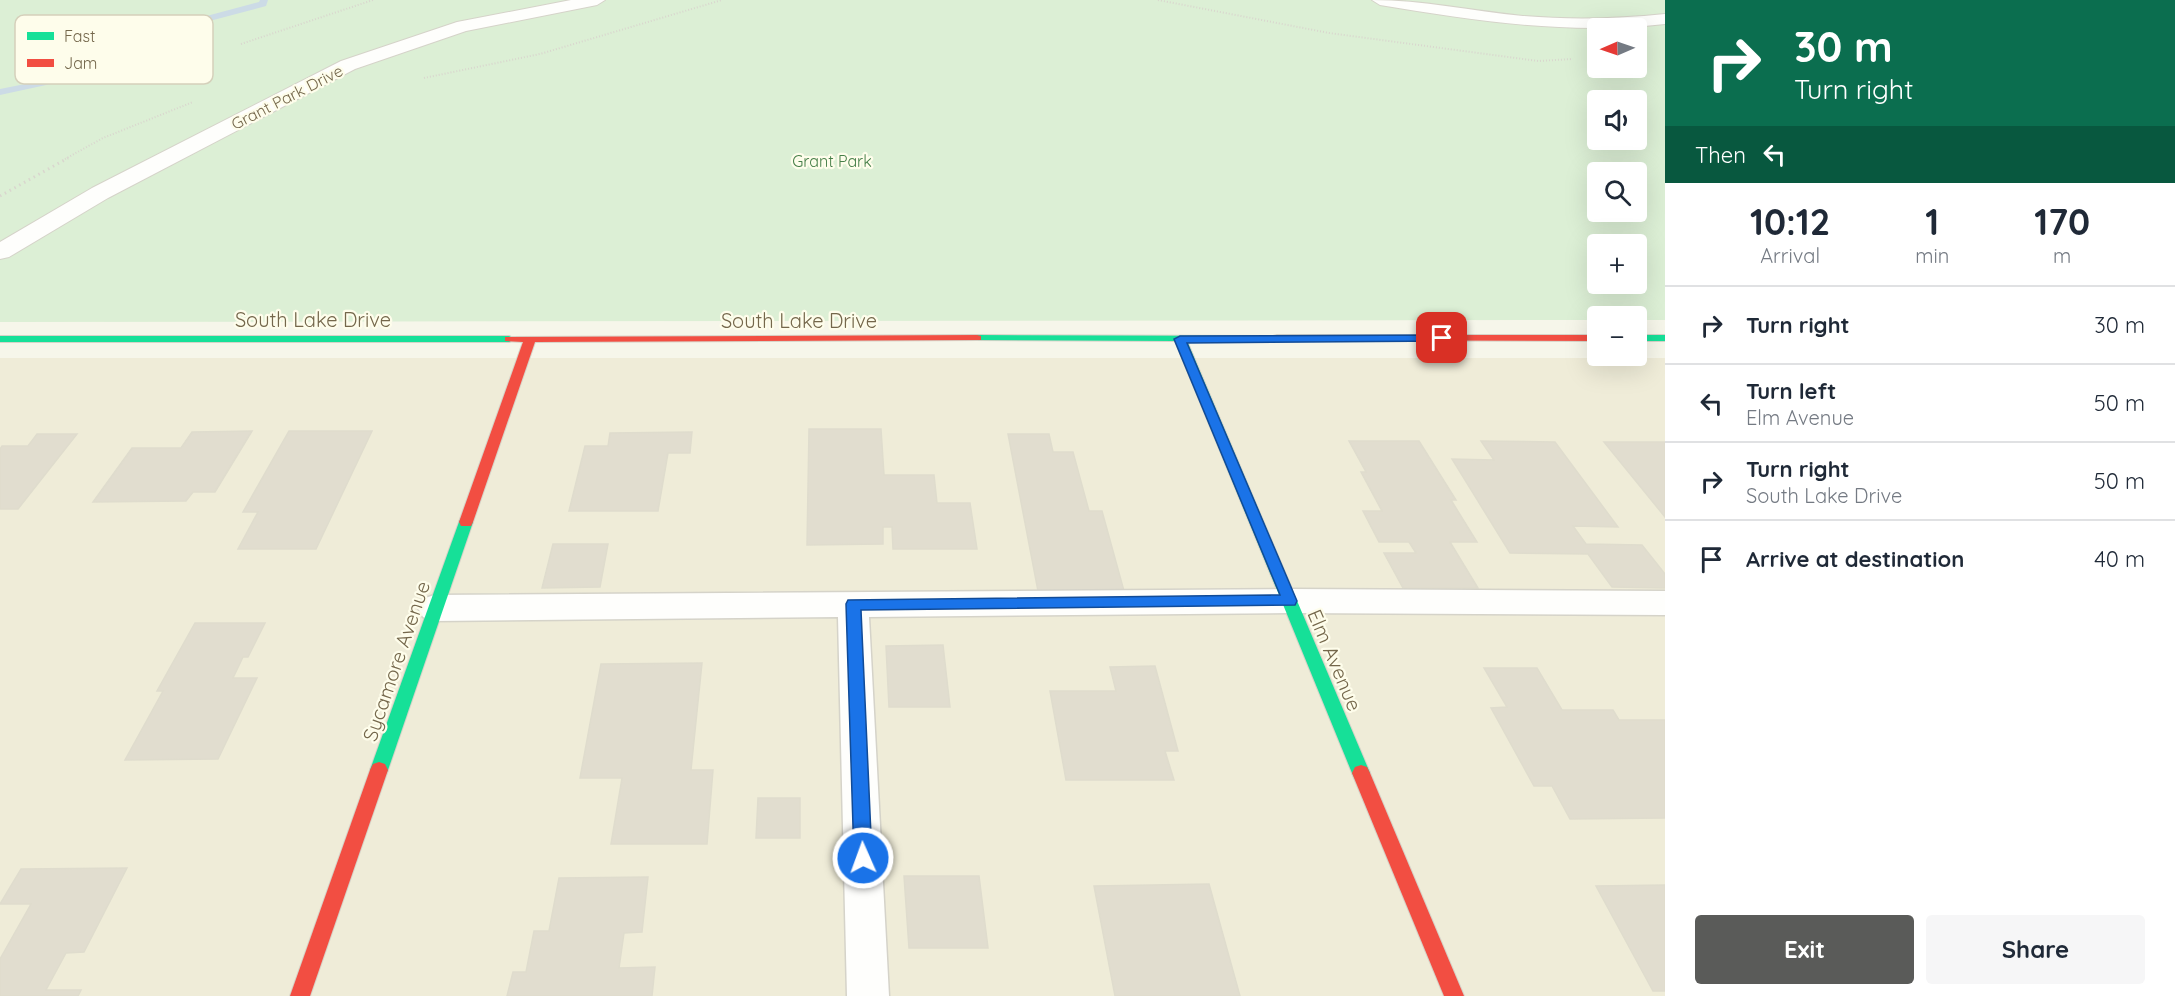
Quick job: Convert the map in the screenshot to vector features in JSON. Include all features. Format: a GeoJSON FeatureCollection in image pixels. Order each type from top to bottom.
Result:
{"type":"FeatureCollection","features":[{"type":"Feature","properties":{"kind":"street","name":"Grant Park Drive"},"geometry":{"type":"LineString","coordinates":[[0,252],[100,193],[348,65],[407,43],[464,26],[597,0]]}},
{"type":"Feature","properties":{"kind":"street"},"geometry":{"type":"LineString","coordinates":[[1380,0],[1566,24],[1604,25],[1665,19]]}},
{"type":"Feature","properties":{"kind":"street","name":"South Lake Drive"},"geometry":{"type":"LineString","coordinates":[[0,339],[1587,338]]}},
{"type":"Feature","properties":{"kind":"street"},"geometry":{"type":"LineString","coordinates":[[1647,338],[1665,338]]}},
{"type":"Feature","properties":{"kind":"street","name":"Sycamore Avenue"},"geometry":{"type":"LineString","coordinates":[[300,996],[530,339]]}},
{"type":"Feature","properties":{"kind":"street","name":"Elm Avenue"},"geometry":{"type":"LineString","coordinates":[[1180,339],[1454,996]]}},
{"type":"Feature","properties":{"kind":"lane"},"geometry":{"type":"LineString","coordinates":[[434,608],[1290,601],[1665,603]]}},
{"type":"Feature","properties":{"kind":"lane"},"geometry":{"type":"LineString","coordinates":[[853,604],[868,996]]}},
{"type":"Feature","properties":{"kind":"path"},"geometry":{"type":"LineString","coordinates":[[242,44],[373,0]]}},
{"type":"Feature","properties":{"kind":"path"},"geometry":{"type":"LineString","coordinates":[[420,79],[540,54],[722,0]]}},
{"type":"Feature","properties":{"kind":"path"},"geometry":{"type":"LineString","coordinates":[[1158,0],[1329,33],[1538,60],[1574,59]]}},
{"type":"Feature","properties":{"kind":"path"},"geometry":{"type":"LineString","coordinates":[[0,196],[103,138],[201,99]]}},
{"type":"Feature","properties":{"kind":"shaded area"},"geometry":{"type":"Polygon","coordinates":[[[0,358],[1587,358],[1587,366],[1647,366],[1647,358],[1665,358],[1665,996],[0,996],[0,358]]]}},
{"type":"Feature","properties":{"kind":"green space","name":"Grant Park"},"geometry":{"type":"Polygon","coordinates":[[[0,0],[1665,0],[1665,320],[1647,320],[1647,306],[1587,306],[1587,320],[0,322],[0,0]]]}},
{"type":"Feature","properties":{"kind":"building"},"geometry":{"type":"Polygon","coordinates":[[[809,429],[881,429],[884,475],[934,475],[937,503],[970,503],[977,549],[893,549],[892,527],[883,527],[883,544],[807,545],[809,429]]]}},
{"type":"Feature","properties":{"kind":"building"},"geometry":{"type":"Polygon","coordinates":[[[252,431],[215,492],[193,492],[186,501],[93,502],[132,448],[181,448],[192,432],[252,431]]]}},
{"type":"Feature","properties":{"kind":"building"},"geometry":{"type":"Polygon","coordinates":[[[289,431],[372,431],[316,549],[238,549],[258,512],[243,512],[289,431]]]}},
{"type":"Feature","properties":{"kind":"building"},"geometry":{"type":"Polygon","coordinates":[[[692,432],[690,453],[668,453],[658,511],[569,511],[585,446],[608,446],[610,433],[692,432]]]}},
{"type":"Feature","properties":{"kind":"building"},"geometry":{"type":"Polygon","coordinates":[[[37,434],[77,434],[18,509],[0,509],[0,449],[2,446],[28,446],[37,434]]]}},
{"type":"Feature","properties":{"kind":"building"},"geometry":{"type":"Polygon","coordinates":[[[1008,434],[1049,434],[1053,452],[1073,452],[1089,511],[1102,511],[1124,591],[1038,591],[1008,434]]]}},
{"type":"Feature","properties":{"kind":"building"},"geometry":{"type":"Polygon","coordinates":[[[1349,441],[1419,441],[1456,500],[1451,500],[1477,542],[1450,542],[1478,588],[1403,588],[1384,553],[1416,553],[1409,542],[1379,542],[1363,511],[1382,511],[1361,472],[1366,472],[1349,441]]]}},
{"type":"Feature","properties":{"kind":"building"},"geometry":{"type":"Polygon","coordinates":[[[1481,441],[1555,442],[1618,527],[1573,526],[1586,544],[1642,545],[1665,574],[1665,588],[1612,587],[1588,554],[1510,553],[1452,459],[1494,460],[1481,441]]]}},
{"type":"Feature","properties":{"kind":"building"},"geometry":{"type":"Polygon","coordinates":[[[1604,442],[1665,442],[1665,517],[1604,442]]]}},
{"type":"Feature","properties":{"kind":"building"},"geometry":{"type":"Polygon","coordinates":[[[553,544],[608,544],[600,587],[542,588],[553,544]]]}},
{"type":"Feature","properties":{"kind":"building"},"geometry":{"type":"Polygon","coordinates":[[[195,623],[265,623],[248,657],[243,657],[233,678],[257,678],[218,759],[125,760],[163,691],[157,691],[195,623]]]}},
{"type":"Feature","properties":{"kind":"building"},"geometry":{"type":"Polygon","coordinates":[[[943,645],[950,707],[889,707],[886,646],[943,645]]]}},
{"type":"Feature","properties":{"kind":"building"},"geometry":{"type":"Polygon","coordinates":[[[702,663],[691,770],[713,770],[707,844],[611,844],[622,778],[580,778],[601,664],[702,663]]]}},
{"type":"Feature","properties":{"kind":"building"},"geometry":{"type":"Polygon","coordinates":[[[1155,666],[1178,751],[1165,751],[1174,780],[1066,780],[1050,691],[1116,691],[1110,667],[1155,666]]]}},
{"type":"Feature","properties":{"kind":"building"},"geometry":{"type":"Polygon","coordinates":[[[1484,668],[1537,668],[1562,710],[1613,710],[1619,720],[1665,720],[1665,818],[1570,819],[1552,786],[1534,786],[1491,708],[1507,707],[1484,668]]]}},
{"type":"Feature","properties":{"kind":"building"},"geometry":{"type":"Polygon","coordinates":[[[758,798],[800,798],[800,838],[756,838],[758,798]]]}},
{"type":"Feature","properties":{"kind":"building"},"geometry":{"type":"Polygon","coordinates":[[[127,868],[84,952],[66,953],[46,990],[81,990],[78,996],[0,996],[0,959],[31,904],[0,904],[21,869],[127,868]]]}},
{"type":"Feature","properties":{"kind":"building"},"geometry":{"type":"Polygon","coordinates":[[[904,876],[979,876],[988,948],[909,948],[904,876]]]}},
{"type":"Feature","properties":{"kind":"building"},"geometry":{"type":"Polygon","coordinates":[[[648,877],[642,932],[624,933],[619,968],[655,967],[652,996],[507,996],[513,972],[526,972],[534,931],[549,931],[559,878],[648,877]]]}},
{"type":"Feature","properties":{"kind":"building"},"geometry":{"type":"Polygon","coordinates":[[[1209,884],[1240,996],[1115,996],[1094,886],[1209,884]]]}},
{"type":"Feature","properties":{"kind":"building"},"geometry":{"type":"Polygon","coordinates":[[[1665,885],[1665,991],[1653,991],[1596,886],[1665,885]]]}},
{"type":"Feature","properties":{"kind":"waterway"},"geometry":{"type":"LineString","coordinates":[[213,17],[263,4],[264,0]]}},
{"type":"Feature","properties":{"kind":"waterway"},"geometry":{"type":"LineString","coordinates":[[0,92],[38,84]]}},
{"type":"Feature","properties":{"kind":"traffic: fast"},"geometry":{"type":"LineString","coordinates":[[977,338],[1277,338]]}},
{"type":"Feature","properties":{"kind":"traffic: fast"},"geometry":{"type":"LineString","coordinates":[[1647,338],[1665,338]]}},
{"type":"Feature","properties":{"kind":"traffic: fast"},"geometry":{"type":"LineString","coordinates":[[0,339],[509,339]]}},
{"type":"Feature","properties":{"kind":"traffic: fast"},"geometry":{"type":"LineString","coordinates":[[1180,339],[1361,773]]}},
{"type":"Feature","properties":{"kind":"traffic: fast"},"geometry":{"type":"LineString","coordinates":[[379,770],[466,522]]}},
{"type":"Feature","properties":{"kind":"traffic: jam"},"geometry":{"type":"LineString","coordinates":[[509,339],[977,338]]}},
{"type":"Feature","properties":{"kind":"traffic: jam"},"geometry":{"type":"LineString","coordinates":[[1277,338],[1587,338]]}},
{"type":"Feature","properties":{"kind":"traffic: jam"},"geometry":{"type":"LineString","coordinates":[[466,522],[530,339]]}},
{"type":"Feature","properties":{"kind":"traffic: jam"},"geometry":{"type":"LineString","coordinates":[[300,996],[379,770]]}},
{"type":"Feature","properties":{"kind":"traffic: jam"},"geometry":{"type":"LineString","coordinates":[[1361,773],[1454,996]]}},
{"type":"Feature","properties":{"kind":"route"},"geometry":{"type":"LineString","coordinates":[[863,858],[853,604],[1290,601],[1180,339],[1442,338]]}}]}
